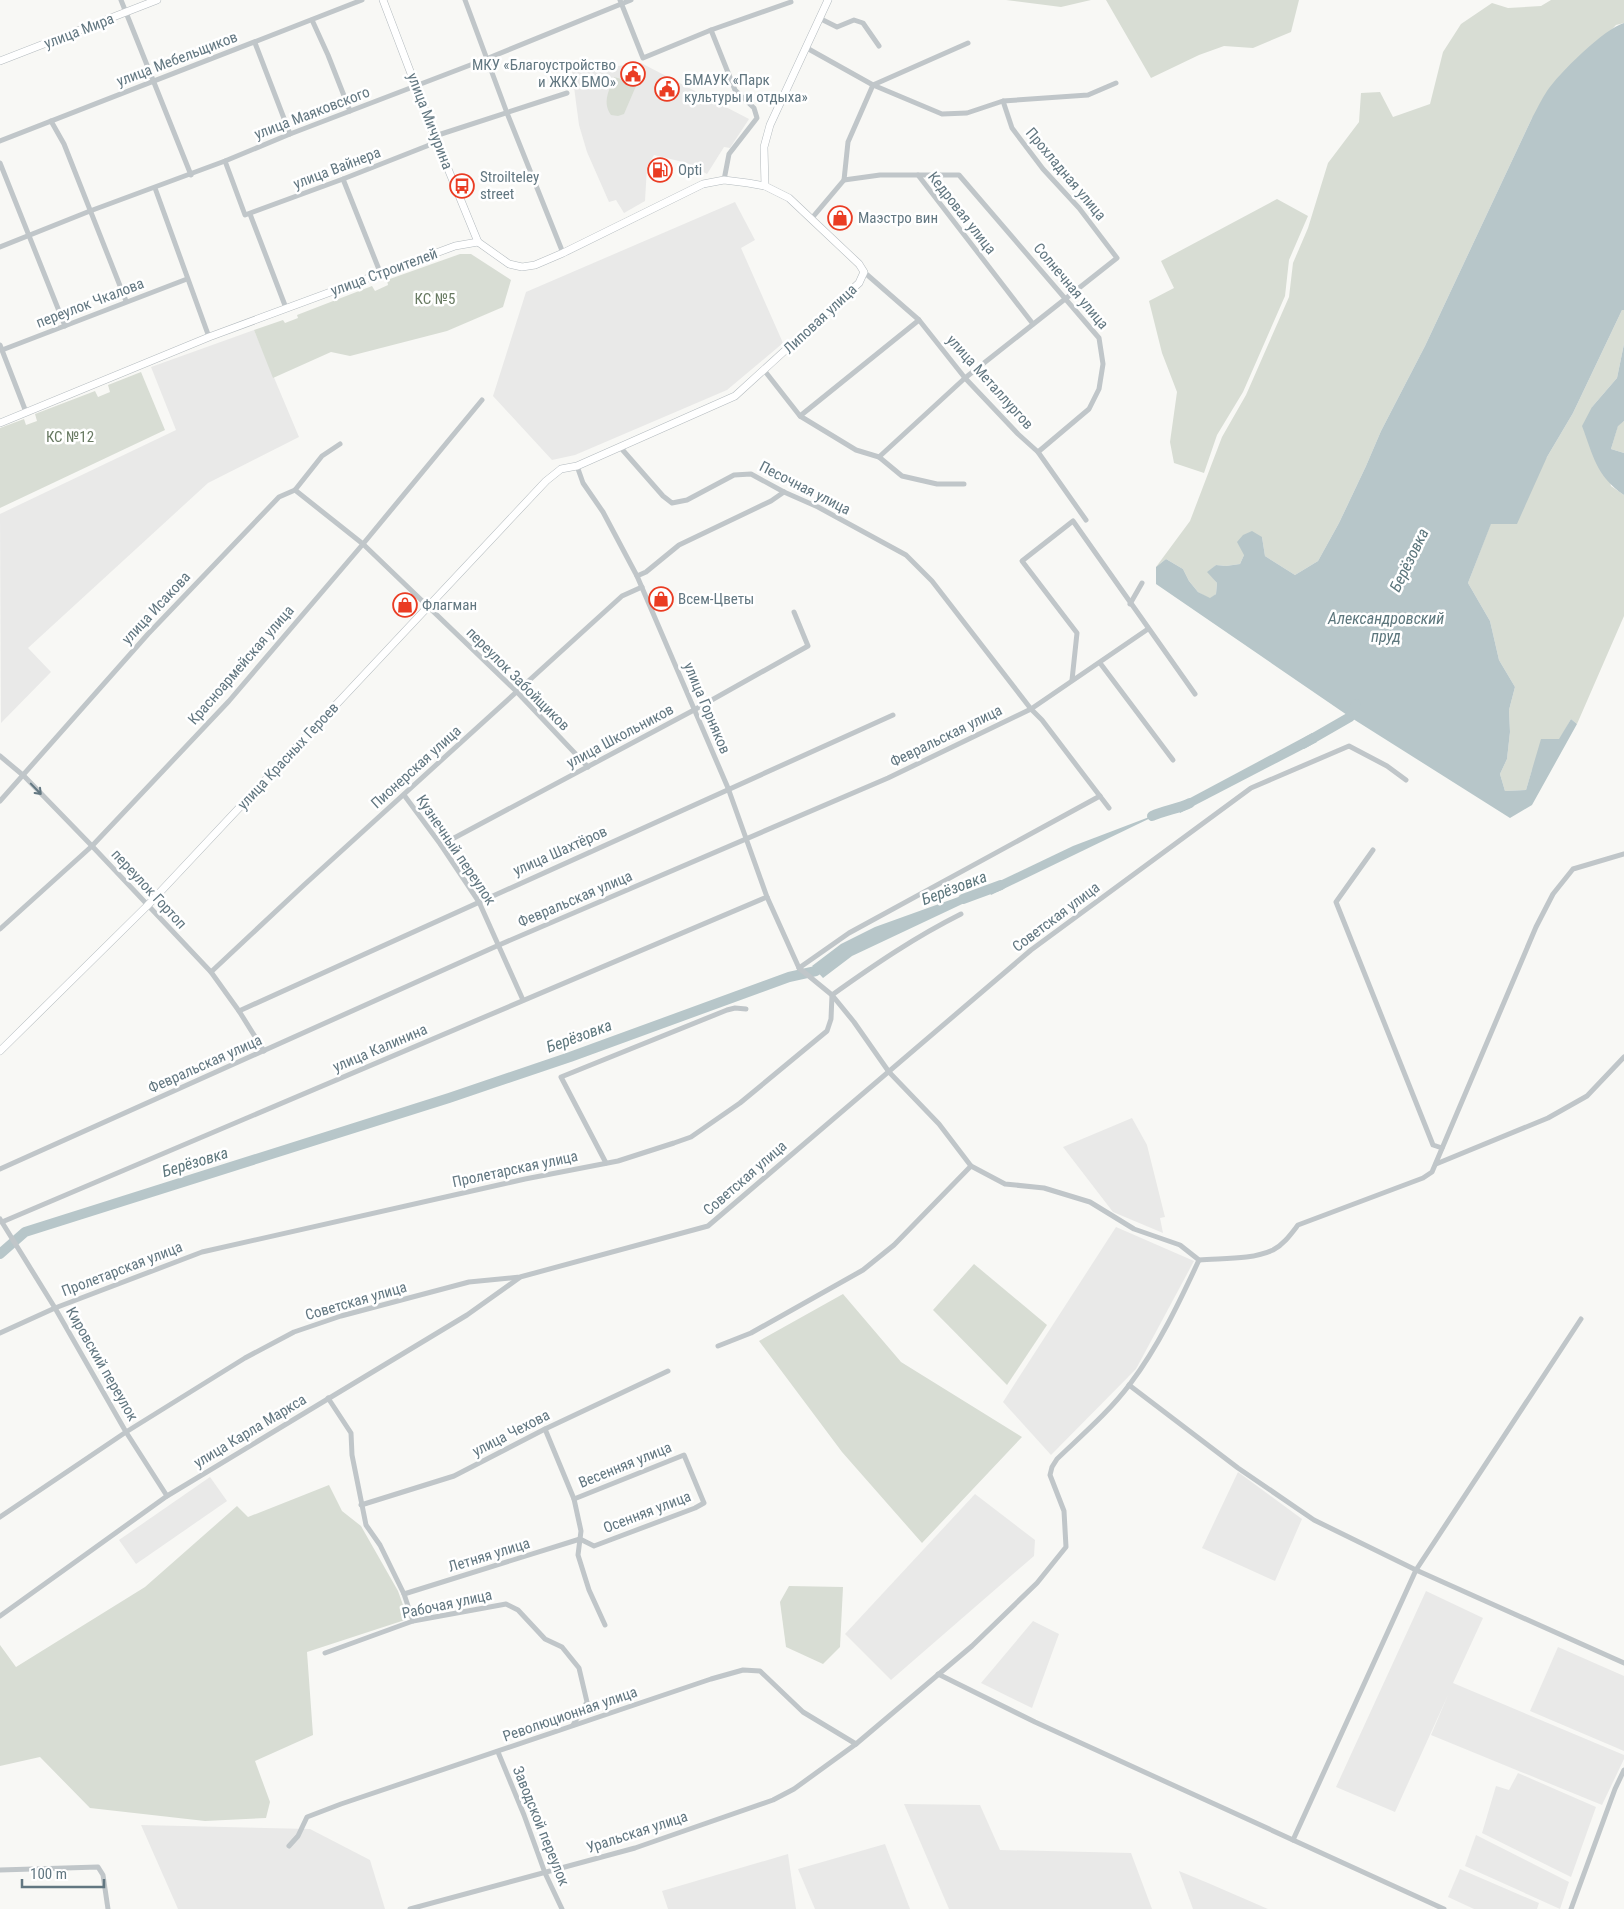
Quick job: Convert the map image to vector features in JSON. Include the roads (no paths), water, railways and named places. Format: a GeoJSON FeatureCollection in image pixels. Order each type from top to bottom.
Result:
{"type":"FeatureCollection","features":[{"type":"Feature","properties":{"kind":"main road","name":"улица Мира"},"geometry":{"type":"LineString","coordinates":[[0,61],[157,0]]}},
{"type":"Feature","properties":{"kind":"main road","name":"улица Мичурина"},"geometry":{"type":"LineString","coordinates":[[383,0],[478,242]]}},
{"type":"Feature","properties":{"kind":"main road"},"geometry":{"type":"LineString","coordinates":[[478,242],[509,264],[522,267],[534,265],[563,253],[704,184],[724,180],[765,186],[764,147],[770,125],[828,0]]}},
{"type":"Feature","properties":{"kind":"main road","name":"Липовая улица"},"geometry":{"type":"LineString","coordinates":[[620,447],[735,396],[859,283],[864,272],[859,264],[790,198],[765,186]]}},
{"type":"Feature","properties":{"kind":"main road","name":"улица Строителей"},"geometry":{"type":"LineString","coordinates":[[0,423],[209,337],[380,272],[463,243],[478,242]]}},
{"type":"Feature","properties":{"kind":"main road","name":"улица Красных Героев"},"geometry":{"type":"LineString","coordinates":[[0,1051],[147,906],[426,606],[546,481],[561,469],[577,466],[620,447]]}},
{"type":"Feature","properties":{"kind":"street"},"geometry":{"type":"LineString","coordinates":[[121,0],[191,175]]}},
{"type":"Feature","properties":{"kind":"street","name":"улица Мебельщиков"},"geometry":{"type":"LineString","coordinates":[[0,141],[362,0]]}},
{"type":"Feature","properties":{"kind":"street"},"geometry":{"type":"LineString","coordinates":[[465,0],[486,59],[563,253]]}},
{"type":"Feature","properties":{"kind":"street","name":"улица Маяковского"},"geometry":{"type":"LineString","coordinates":[[0,247],[90,211],[191,175],[290,134],[486,59],[621,2],[631,0]]}},
{"type":"Feature","properties":{"kind":"street"},"geometry":{"type":"LineString","coordinates":[[621,2],[643,58],[711,30],[791,2]]}},
{"type":"Feature","properties":{"kind":"street"},"geometry":{"type":"LineString","coordinates":[[819,18],[837,27],[854,20],[864,22],[880,46]]}},
{"type":"Feature","properties":{"kind":"street"},"geometry":{"type":"LineString","coordinates":[[312,20],[328,54],[350,111]]}},
{"type":"Feature","properties":{"kind":"street"},"geometry":{"type":"LineString","coordinates":[[711,30],[736,90],[754,108],[757,118],[729,154],[724,180]]}},
{"type":"Feature","properties":{"kind":"street"},"geometry":{"type":"LineString","coordinates":[[255,43],[290,134]]}},
{"type":"Feature","properties":{"kind":"street"},"geometry":{"type":"LineString","coordinates":[[812,218],[844,180],[848,142],[873,85],[968,43]]}},
{"type":"Feature","properties":{"kind":"street"},"geometry":{"type":"LineString","coordinates":[[805,47],[873,85],[942,114],[967,113],[1004,101],[1088,95],[1116,83]]}},
{"type":"Feature","properties":{"kind":"street","name":"улица Вайнера"},"geometry":{"type":"LineString","coordinates":[[247,214],[343,179],[436,139],[567,93]]}},
{"type":"Feature","properties":{"kind":"street","name":"Прохладная улица"},"geometry":{"type":"LineString","coordinates":[[1004,101],[1012,128],[1043,169],[1079,208],[1117,258],[1066,298]]}},
{"type":"Feature","properties":{"kind":"street"},"geometry":{"type":"LineString","coordinates":[[51,121],[64,144],[126,301]]}},
{"type":"Feature","properties":{"kind":"street"},"geometry":{"type":"LineString","coordinates":[[226,161],[286,308]]}},
{"type":"Feature","properties":{"kind":"street"},"geometry":{"type":"LineString","coordinates":[[0,163],[65,326]]}},
{"type":"Feature","properties":{"kind":"street","name":"Кедровая улица"},"geometry":{"type":"LineString","coordinates":[[844,180],[880,175],[918,175],[1033,324]]}},
{"type":"Feature","properties":{"kind":"street","name":"Солнечная улица"},"geometry":{"type":"LineString","coordinates":[[918,175],[959,175],[1099,338],[1103,364],[1099,389],[1089,409],[1038,452]]}},
{"type":"Feature","properties":{"kind":"street"},"geometry":{"type":"LineString","coordinates":[[343,179],[380,272]]}},
{"type":"Feature","properties":{"kind":"street"},"geometry":{"type":"LineString","coordinates":[[155,188],[209,337]]}},
{"type":"Feature","properties":{"kind":"street","name":"улица Металлургов"},"geometry":{"type":"LineString","coordinates":[[864,272],[919,320],[965,378],[1018,434],[1038,452],[1086,520]]}},
{"type":"Feature","properties":{"kind":"street","name":"переулок Чкалова"},"geometry":{"type":"LineString","coordinates":[[1,348],[65,326],[187,279]]}},
{"type":"Feature","properties":{"kind":"street"},"geometry":{"type":"LineString","coordinates":[[879,458],[965,378],[1066,298]]}},
{"type":"Feature","properties":{"kind":"street"},"geometry":{"type":"LineString","coordinates":[[800,416],[919,320]]}},
{"type":"Feature","properties":{"kind":"street"},"geometry":{"type":"LineString","coordinates":[[1,348],[26,412]]}},
{"type":"Feature","properties":{"kind":"street"},"geometry":{"type":"LineString","coordinates":[[764,370],[800,416],[856,450],[879,458],[902,476],[938,484],[964,484]]}},
{"type":"Feature","properties":{"kind":"street","name":"Красноармейская улица"},"geometry":{"type":"LineString","coordinates":[[0,929],[92,846],[229,701],[363,544],[482,400]]}},
{"type":"Feature","properties":{"kind":"street","name":"улица Исакова"},"geometry":{"type":"LineString","coordinates":[[0,801],[148,634],[278,497],[295,490],[322,456],[340,444]]}},
{"type":"Feature","properties":{"kind":"street","name":"Песочная улица"},"geometry":{"type":"LineString","coordinates":[[620,447],[663,496],[672,503],[686,500],[734,475],[751,474],[784,492],[818,507],[906,555],[932,581],[1030,710],[1042,720],[1109,808]]}},
{"type":"Feature","properties":{"kind":"street","name":"улица Горняков"},"geometry":{"type":"LineString","coordinates":[[577,466],[583,483],[603,512],[642,587],[728,788],[767,897],[799,968]]}},
{"type":"Feature","properties":{"kind":"street","name":"переулок Забойщиков"},"geometry":{"type":"LineString","coordinates":[[295,490],[363,544],[516,692],[588,767]]}},
{"type":"Feature","properties":{"kind":"street"},"geometry":{"type":"LineString","coordinates":[[637,576],[646,572],[679,545],[771,502],[784,492]]}},
{"type":"Feature","properties":{"kind":"street"},"geometry":{"type":"LineString","coordinates":[[1072,680],[1077,633],[1022,561],[1073,521],[1195,694]]}},
{"type":"Feature","properties":{"kind":"street"},"geometry":{"type":"LineString","coordinates":[[1130,604],[1142,583]]}},
{"type":"Feature","properties":{"kind":"street","name":"Пионерская улица"},"geometry":{"type":"LineString","coordinates":[[211,972],[622,596],[642,587]]}},
{"type":"Feature","properties":{"kind":"street","name":"улица Школьников"},"geometry":{"type":"LineString","coordinates":[[441,845],[694,710],[808,646],[794,612]]}},
{"type":"Feature","properties":{"kind":"street","name":"Февральская улица"},"geometry":{"type":"LineString","coordinates":[[0,1169],[499,945],[888,778],[1030,710],[1148,629]]}},
{"type":"Feature","properties":{"kind":"street"},"geometry":{"type":"LineString","coordinates":[[1100,663],[1172,760]]}},
{"type":"Feature","properties":{"kind":"street","name":"улица Шахтёров"},"geometry":{"type":"LineString","coordinates":[[239,1011],[728,788],[893,715]]}},
{"type":"Feature","properties":{"kind":"street","name":"Советская улица"},"geometry":{"type":"LineString","coordinates":[[0,1517],[126,1432],[245,1358],[294,1332],[341,1316],[469,1282],[520,1277],[708,1226],[1031,950],[1250,788],[1349,746],[1387,766],[1406,780]]}},
{"type":"Feature","properties":{"kind":"street","name":"переулок Гортоп"},"geometry":{"type":"LineString","coordinates":[[0,756],[24,776],[211,972],[239,1011],[264,1051]]}},
{"type":"Feature","properties":{"kind":"street","name":"Кузнечный переулок"},"geometry":{"type":"LineString","coordinates":[[404,795],[441,845],[478,902],[523,1000]]}},
{"type":"Feature","properties":{"kind":"street"},"geometry":{"type":"LineString","coordinates":[[1100,796],[849,933],[799,968],[832,995],[854,1022],[889,1072],[939,1124],[971,1166],[1005,1184],[1044,1188],[1090,1202],[1134,1229],[1180,1245],[1199,1260],[1255,1255],[1274,1249],[1288,1239],[1298,1225],[1422,1178],[1432,1172],[1536,927],[1553,894],[1573,869],[1624,854]]}},
{"type":"Feature","properties":{"kind":"street"},"geometry":{"type":"LineString","coordinates":[[1372,850],[1336,902],[1434,1145],[1442,1148]]}},
{"type":"Feature","properties":{"kind":"street","name":"улица Калинина"},"geometry":{"type":"LineString","coordinates":[[1,1220],[767,897]]}},
{"type":"Feature","properties":{"kind":"street"},"geometry":{"type":"LineString","coordinates":[[832,995],[923,933],[961,914]]}},
{"type":"Feature","properties":{"kind":"street","name":"Пролетарская улица"},"geometry":{"type":"LineString","coordinates":[[0,1333],[56,1308],[202,1252],[525,1179],[618,1161],[691,1137],[740,1103],[827,1031],[831,1019],[832,995]]}},
{"type":"Feature","properties":{"kind":"street"},"geometry":{"type":"LineString","coordinates":[[606,1163],[562,1076],[727,1010],[735,1008],[746,1009]]}},
{"type":"Feature","properties":{"kind":"street"},"geometry":{"type":"LineString","coordinates":[[1436,1164],[1548,1118],[1587,1096],[1624,1057]]}},
{"type":"Feature","properties":{"kind":"street"},"geometry":{"type":"LineString","coordinates":[[718,1346],[751,1333],[863,1270],[894,1245],[971,1166]]}},
{"type":"Feature","properties":{"kind":"street","name":"Кировский переулок"},"geometry":{"type":"LineString","coordinates":[[1,1220],[56,1308],[126,1432],[167,1496]]}},
{"type":"Feature","properties":{"kind":"street","name":"Уральская улица"},"geometry":{"type":"LineString","coordinates":[[410,1909],[636,1848],[773,1800],[794,1789],[856,1744],[972,1646],[1038,1583],[1066,1547],[1064,1511],[1050,1475],[1052,1467],[1057,1459],[1101,1416],[1129,1385],[1159,1341],[1199,1260]]}},
{"type":"Feature","properties":{"kind":"street","name":"улица Карла Маркса"},"geometry":{"type":"LineString","coordinates":[[0,1616],[167,1496],[467,1314],[520,1277]]}},
{"type":"Feature","properties":{"kind":"street"},"geometry":{"type":"LineString","coordinates":[[1293,1840],[1416,1570],[1581,1319]]}},
{"type":"Feature","properties":{"kind":"street","name":"улица Чехова"},"geometry":{"type":"LineString","coordinates":[[361,1505],[454,1476],[545,1429],[668,1371]]}},
{"type":"Feature","properties":{"kind":"street"},"geometry":{"type":"LineString","coordinates":[[1129,1385],[1238,1468],[1314,1520],[1416,1570],[1624,1663]]}},
{"type":"Feature","properties":{"kind":"street"},"geometry":{"type":"LineString","coordinates":[[328,1398],[352,1433],[352,1455],[366,1525],[380,1545],[404,1594],[413,1621]]}},
{"type":"Feature","properties":{"kind":"street"},"geometry":{"type":"LineString","coordinates":[[545,1429],[574,1499],[580,1531],[578,1555],[589,1590],[605,1625]]}},
{"type":"Feature","properties":{"kind":"street","name":"Весенняя улица"},"geometry":{"type":"LineString","coordinates":[[574,1499],[684,1455]]}},
{"type":"Feature","properties":{"kind":"street","name":"Осенняя улица"},"geometry":{"type":"LineString","coordinates":[[580,1539],[594,1546],[704,1503],[684,1455]]}},
{"type":"Feature","properties":{"kind":"street","name":"Летняя улица"},"geometry":{"type":"LineString","coordinates":[[404,1594],[580,1539]]}},
{"type":"Feature","properties":{"kind":"street","name":"Рабочая улица"},"geometry":{"type":"LineString","coordinates":[[325,1653],[413,1621],[506,1604],[518,1610],[545,1639],[562,1647],[579,1668],[587,1702],[573,1726]]}},
{"type":"Feature","properties":{"kind":"street","name":"Революционная улица"},"geometry":{"type":"LineString","coordinates":[[289,1846],[298,1836],[307,1817],[340,1804],[498,1752],[711,1678],[744,1670],[760,1671],[803,1712],[856,1744]]}},
{"type":"Feature","properties":{"kind":"street"},"geometry":{"type":"LineString","coordinates":[[938,1674],[1035,1722],[1444,1909]]}},
{"type":"Feature","properties":{"kind":"street","name":"Заводской переулок"},"geometry":{"type":"LineString","coordinates":[[498,1752],[545,1873],[562,1909]]}},
{"type":"Feature","properties":{"kind":"street"},"geometry":{"type":"LineString","coordinates":[[1571,1909],[1615,1789],[1624,1770]]}},
{"type":"Feature","properties":{"kind":"street"},"geometry":{"type":"LineString","coordinates":[[0,1870],[98,1867],[103,1875],[108,1909]]}},
{"type":"Feature","properties":{"kind":"water","name":"Александровский пруд"},"geometry":{"type":"Polygon","coordinates":[[[1624,23],[1624,310],[1622,310],[1573,413],[1547,457],[1517,524],[1491,524],[1468,583],[1490,621],[1499,660],[1515,687],[1509,710],[1510,732],[1507,759],[1500,774],[1505,791],[1526,790],[1541,739],[1559,739],[1571,719],[1577,724],[1532,805],[1510,818],[1350,717],[1156,584],[1156,567],[1166,559],[1183,569],[1189,581],[1198,592],[1210,598],[1216,594],[1217,583],[1207,572],[1216,565],[1240,564],[1244,555],[1237,542],[1243,535],[1252,531],[1262,537],[1265,556],[1295,575],[1318,561],[1339,523],[1381,431],[1425,346],[1543,98],[1553,83],[1582,52],[1606,33],[1624,23]]]}},
{"type":"Feature","properties":{"kind":"water"},"geometry":{"type":"Polygon","coordinates":[[[1624,344],[1624,421],[1618,426],[1611,449],[1624,453],[1624,495],[1601,472],[1582,426],[1592,407],[1617,378],[1624,344]]]}},
{"type":"Feature","properties":{"kind":"water"},"geometry":{"type":"Polygon","coordinates":[[[1312,733],[1317,742],[1180,813],[1177,805],[1312,733]]]}},
{"type":"Feature","properties":{"kind":"water"},"geometry":{"type":"Polygon","coordinates":[[[1165,811],[991,895],[987,887],[1073,846],[1165,811]]]}},
{"type":"Feature","properties":{"kind":"water"},"geometry":{"type":"Polygon","coordinates":[[[975,891],[975,898],[852,956],[823,978],[812,966],[841,944],[875,927],[975,891]]]}},
{"type":"Feature","properties":{"kind":"waterway","name":"Берёзовка"},"geometry":{"type":"LineString","coordinates":[[1303,744],[1350,717],[1356,704]]}},
{"type":"Feature","properties":{"kind":"waterway","name":"Берёзовка"},"geometry":{"type":"LineString","coordinates":[[1152,816],[1190,803]]}},
{"type":"Feature","properties":{"kind":"waterway","name":"Берёзовка"},"geometry":{"type":"LineString","coordinates":[[963,899],[1001,885]]}},
{"type":"Feature","properties":{"kind":"waterway","name":"Берёзовка"},"geometry":{"type":"LineString","coordinates":[[0,1254],[25,1232],[449,1098],[570,1057],[789,977],[816,971],[826,964]]}},
{"type":"Feature","properties":{"kind":"place","name":"МКУ «Благоустройство и ЖКХ БМО»"},"geometry":{"type":"Point","coordinates":[633,74]}},
{"type":"Feature","properties":{"kind":"place","name":"БМАУК «Парк культуры и отдыха»"},"geometry":{"type":"Point","coordinates":[667,89]}},
{"type":"Feature","properties":{"kind":"place","name":"Opti"},"geometry":{"type":"Point","coordinates":[660,170]}},
{"type":"Feature","properties":{"kind":"place","name":"Stroilteley street"},"geometry":{"type":"Point","coordinates":[462,186]}},
{"type":"Feature","properties":{"kind":"place","name":"Маэстро вин"},"geometry":{"type":"Point","coordinates":[840,218]}},
{"type":"Feature","properties":{"kind":"place","name":"Всем-Цветы"},"geometry":{"type":"Point","coordinates":[661,599]}},
{"type":"Feature","properties":{"kind":"place","name":"Флагман"},"geometry":{"type":"Point","coordinates":[405,605]}},
{"type":"Feature","properties":{"kind":"park label","name":"КС №5"},"geometry":{"type":"Point","coordinates":[435,299]}},
{"type":"Feature","properties":{"kind":"park label","name":"КС №12"},"geometry":{"type":"Point","coordinates":[70,437]}}]}
